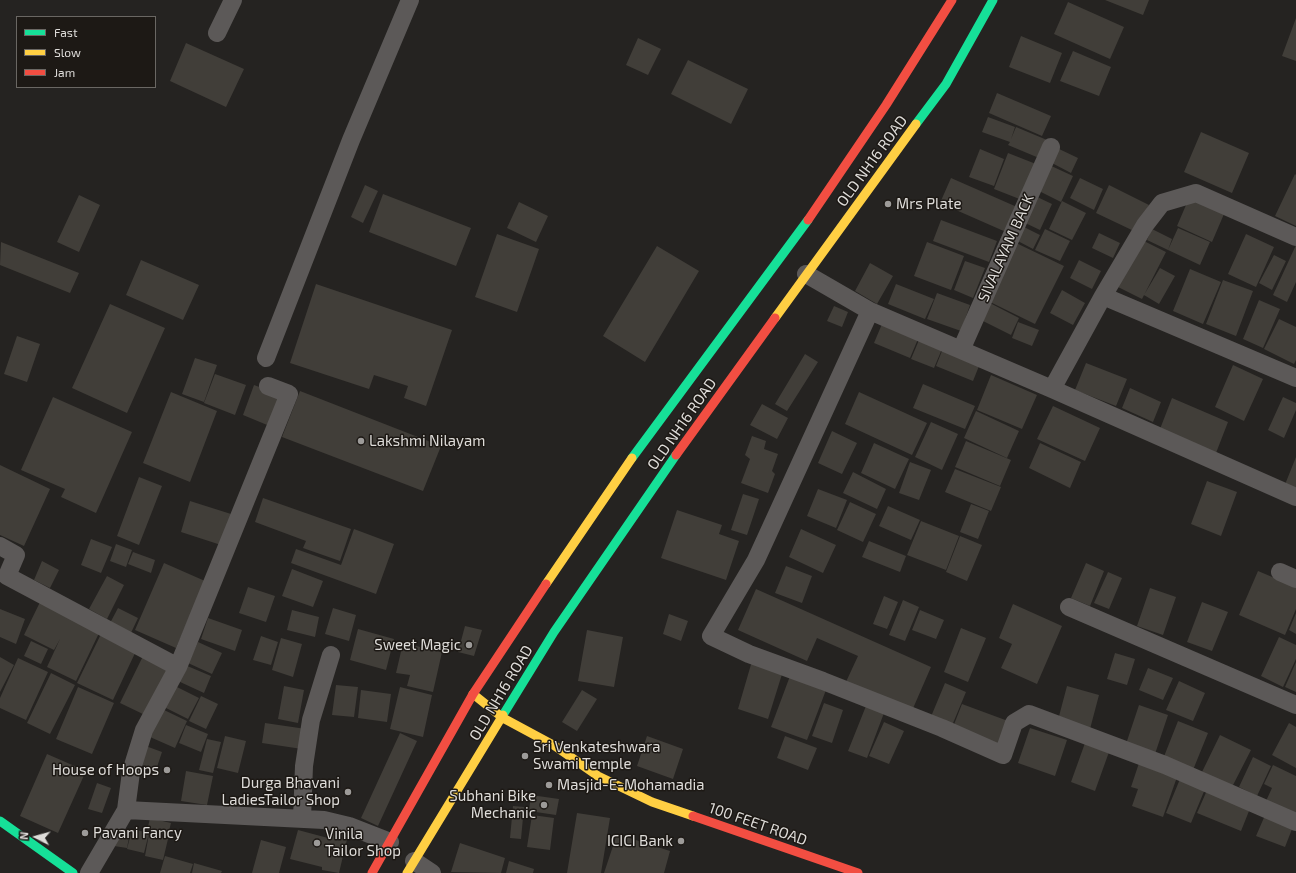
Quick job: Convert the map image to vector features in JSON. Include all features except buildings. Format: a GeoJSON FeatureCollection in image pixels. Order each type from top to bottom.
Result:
{"type":"FeatureCollection","features":[{"type":"Feature","properties":{"kind":"main road","name":"OLD NH16 ROAD"},"geometry":{"type":"LineString","coordinates":[[372,873],[473,694],[611,486],[818,206],[886,105],[952,0]]}},
{"type":"Feature","properties":{"kind":"main road","name":"OLD NH16 ROAD"},"geometry":{"type":"LineString","coordinates":[[411,867],[554,632],[684,444],[806,274],[946,84],[992,0]]}},
{"type":"Feature","properties":{"kind":"main road","name":"100 FEET ROAD"},"geometry":{"type":"LineString","coordinates":[[473,694],[503,718],[556,746],[598,776],[652,802],[858,873]]}},
{"type":"Feature","properties":{"kind":"main road"},"geometry":{"type":"LineString","coordinates":[[0,821],[73,873]]}},
{"type":"Feature","properties":{"kind":"street"},"geometry":{"type":"LineString","coordinates":[[217,33],[233,0]]}},
{"type":"Feature","properties":{"kind":"street"},"geometry":{"type":"LineString","coordinates":[[266,358],[352,140],[410,0]]}},
{"type":"Feature","properties":{"kind":"street","name":"SIVALAYAM BACK"},"geometry":{"type":"LineString","coordinates":[[961,350],[1051,147]]}},
{"type":"Feature","properties":{"kind":"street"},"geometry":{"type":"LineString","coordinates":[[1052,389],[1103,296],[1145,225],[1162,203],[1196,193],[1296,237]]}},
{"type":"Feature","properties":{"kind":"street"},"geometry":{"type":"LineString","coordinates":[[806,274],[870,311],[1052,389],[1296,497]]}},
{"type":"Feature","properties":{"kind":"street"},"geometry":{"type":"LineString","coordinates":[[1103,296],[1296,378]]}},
{"type":"Feature","properties":{"kind":"street"},"geometry":{"type":"LineString","coordinates":[[870,311],[756,560],[711,636],[749,654],[823,681],[942,728],[1003,755],[1014,723],[1029,714],[1165,765],[1296,822]]}},
{"type":"Feature","properties":{"kind":"street"},"geometry":{"type":"LineString","coordinates":[[89,873],[126,810],[131,772],[144,730],[178,667],[289,394],[268,386]]}},
{"type":"Feature","properties":{"kind":"street"},"geometry":{"type":"LineString","coordinates":[[0,546],[16,555],[4,583],[178,667]]}},
{"type":"Feature","properties":{"kind":"street"},"geometry":{"type":"LineString","coordinates":[[1280,572],[1296,579]]}},
{"type":"Feature","properties":{"kind":"street"},"geometry":{"type":"LineString","coordinates":[[1070,607],[1296,705]]}},
{"type":"Feature","properties":{"kind":"street"},"geometry":{"type":"LineString","coordinates":[[302,819],[304,766],[311,720],[331,655]]}},
{"type":"Feature","properties":{"kind":"street"},"geometry":{"type":"LineString","coordinates":[[126,810],[324,820],[350,826],[390,842]]}},
{"type":"Feature","properties":{"kind":"street"},"geometry":{"type":"LineString","coordinates":[[411,867],[432,873]]}},
{"type":"Feature","properties":{"kind":"traffic: fast"},"geometry":{"type":"LineString","coordinates":[[916,124],[946,84],[993,0]]}},
{"type":"Feature","properties":{"kind":"traffic: fast"},"geometry":{"type":"LineString","coordinates":[[632,458],[808,220]]}},
{"type":"Feature","properties":{"kind":"traffic: fast"},"geometry":{"type":"LineString","coordinates":[[503,715],[554,632],[676,455]]}},
{"type":"Feature","properties":{"kind":"traffic: fast"},"geometry":{"type":"LineString","coordinates":[[0,821],[73,873]]}},
{"type":"Feature","properties":{"kind":"traffic: slow"},"geometry":{"type":"LineString","coordinates":[[775,318],[916,124]]}},
{"type":"Feature","properties":{"kind":"traffic: slow"},"geometry":{"type":"LineString","coordinates":[[546,584],[632,458]]}},
{"type":"Feature","properties":{"kind":"traffic: slow"},"geometry":{"type":"LineString","coordinates":[[473,694],[503,718],[555,746],[598,776],[652,802],[693,816]]}},
{"type":"Feature","properties":{"kind":"traffic: slow"},"geometry":{"type":"LineString","coordinates":[[407,873],[503,715]]}},
{"type":"Feature","properties":{"kind":"traffic: jam"},"geometry":{"type":"LineString","coordinates":[[808,220],[886,105],[952,0]]}},
{"type":"Feature","properties":{"kind":"traffic: jam"},"geometry":{"type":"LineString","coordinates":[[676,455],[775,318]]}},
{"type":"Feature","properties":{"kind":"traffic: jam"},"geometry":{"type":"LineString","coordinates":[[372,873],[473,694],[546,584]]}},
{"type":"Feature","properties":{"kind":"traffic: jam"},"geometry":{"type":"LineString","coordinates":[[693,816],[858,873]]}},
{"type":"Feature","properties":{"kind":"place","name":"Mrs Plate"},"geometry":{"type":"Point","coordinates":[888,204]}},
{"type":"Feature","properties":{"kind":"place","name":"Lakshmi Nilayam"},"geometry":{"type":"Point","coordinates":[361,441]}},
{"type":"Feature","properties":{"kind":"place","name":"Sweet Magic"},"geometry":{"type":"Point","coordinates":[469,645]}},
{"type":"Feature","properties":{"kind":"place","name":"Sri Venkateshwara Swami Temple"},"geometry":{"type":"Point","coordinates":[525,756]}},
{"type":"Feature","properties":{"kind":"place","name":"House of Hoops"},"geometry":{"type":"Point","coordinates":[167,770]}},
{"type":"Feature","properties":{"kind":"place","name":"Masjid-E-Mohamadia"},"geometry":{"type":"Point","coordinates":[549,785]}},
{"type":"Feature","properties":{"kind":"place","name":"Durga Bhavani LadiesTailor Shop"},"geometry":{"type":"Point","coordinates":[348,792]}},
{"type":"Feature","properties":{"kind":"place","name":"Subhani Bike Mechanic"},"geometry":{"type":"Point","coordinates":[544,805]}},
{"type":"Feature","properties":{"kind":"place","name":"Pavani Fancy"},"geometry":{"type":"Point","coordinates":[85,833]}},
{"type":"Feature","properties":{"kind":"place","name":"ICICI Bank"},"geometry":{"type":"Point","coordinates":[681,841]}},
{"type":"Feature","properties":{"kind":"place","name":"Vinila Tailor Shop"},"geometry":{"type":"Point","coordinates":[317,843]}}]}
